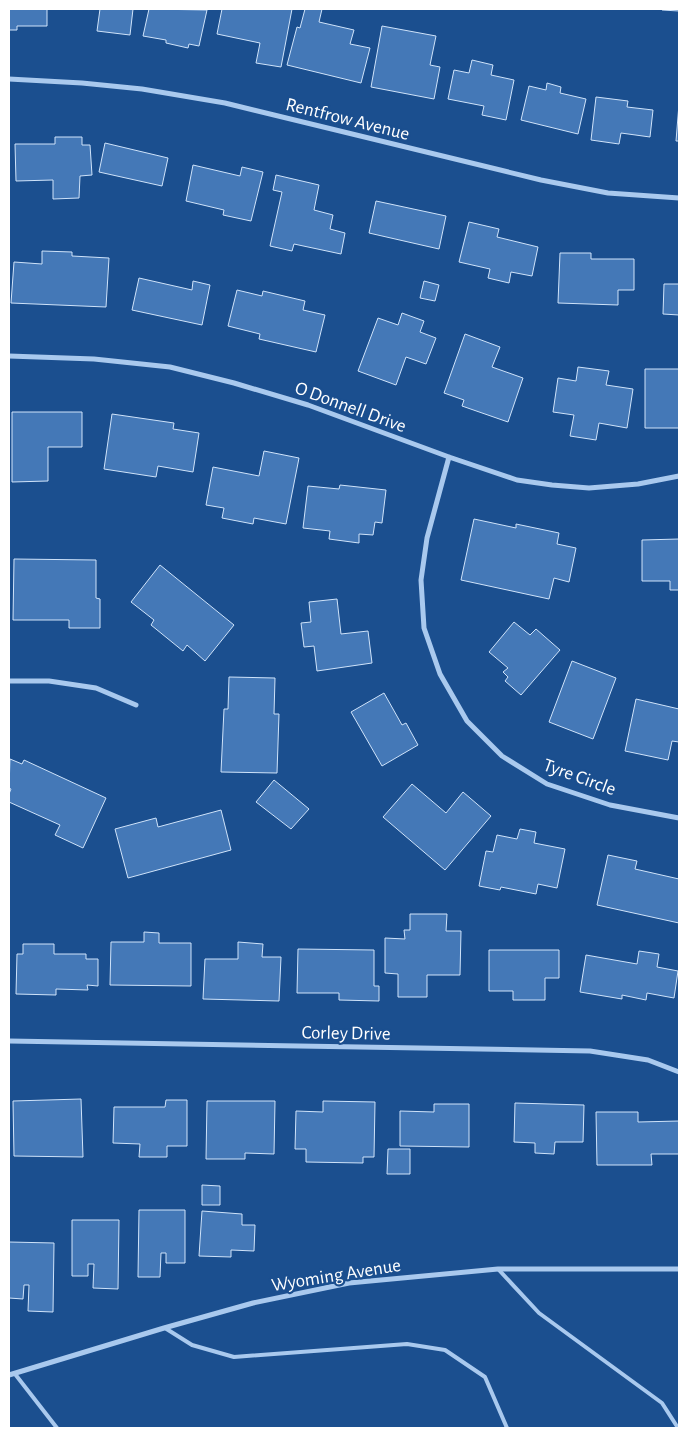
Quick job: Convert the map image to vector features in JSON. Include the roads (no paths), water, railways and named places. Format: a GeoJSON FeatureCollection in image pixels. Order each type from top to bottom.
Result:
{"type":"FeatureCollection","features":[{"type":"Feature","properties":{"kind":"street","name":"Rentfrow Avenue"},"geometry":{"type":"LineString","coordinates":[[9,79],[142,89],[225,103],[541,180],[608,193],[679,198]]}},
{"type":"Feature","properties":{"kind":"street","name":"O Donnell Drive"},"geometry":{"type":"LineString","coordinates":[[9,356],[94,359],[170,367],[234,383],[308,405],[517,480],[588,488],[638,484],[679,476]]}},
{"type":"Feature","properties":{"kind":"street","name":"Tyre Circle"},"geometry":{"type":"LineString","coordinates":[[449,457],[427,538],[421,590],[424,628],[440,674],[467,721],[502,756],[547,784],[610,805],[679,818]]}},
{"type":"Feature","properties":{"kind":"street"},"geometry":{"type":"LineString","coordinates":[[9,681],[50,681],[96,688],[136,705]]}},
{"type":"Feature","properties":{"kind":"street","name":"Corley Drive"},"geometry":{"type":"LineString","coordinates":[[9,1041],[590,1052],[648,1060],[679,1072]]}},
{"type":"Feature","properties":{"kind":"street","name":"Wyoming Avenue"},"geometry":{"type":"LineString","coordinates":[[9,1375],[253,1303],[349,1283],[498,1268],[679,1269]]}},
{"type":"Feature","properties":{"kind":"lane"},"geometry":{"type":"LineString","coordinates":[[498,1268],[539,1312],[662,1403],[678,1428]]}},
{"type":"Feature","properties":{"kind":"lane"},"geometry":{"type":"LineString","coordinates":[[164,1328],[192,1345],[234,1358],[407,1344],[445,1350],[485,1377],[507,1428]]}},
{"type":"Feature","properties":{"kind":"lane"},"geometry":{"type":"LineString","coordinates":[[15,1374],[57,1428]]}}]}
